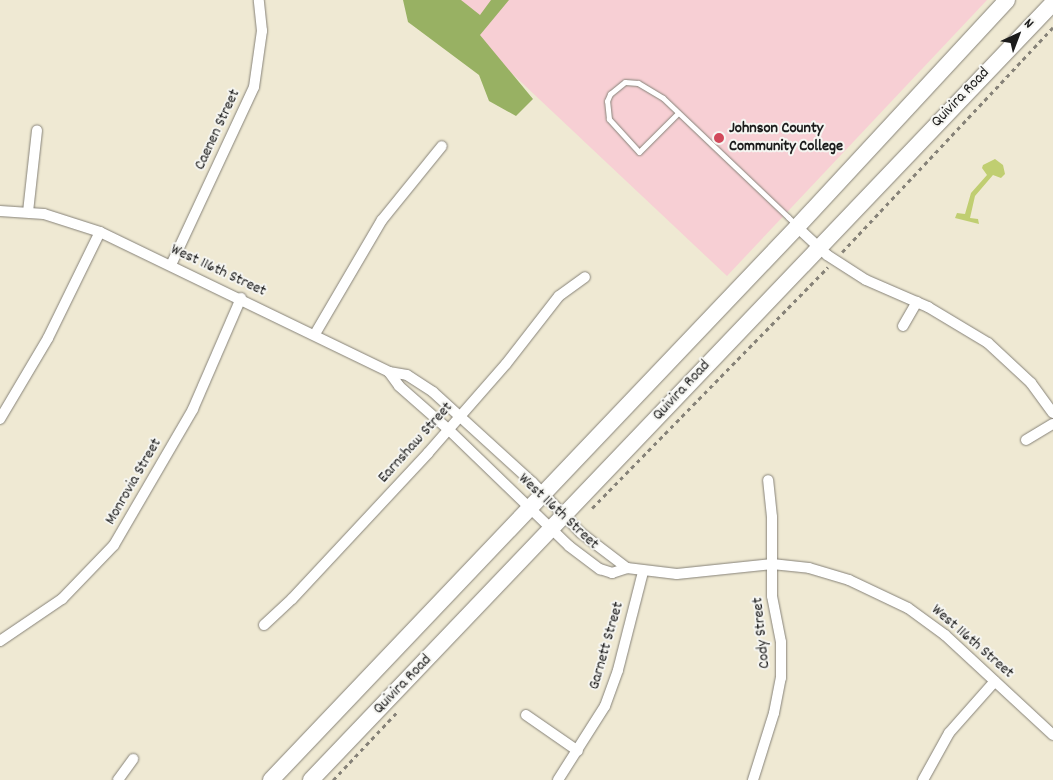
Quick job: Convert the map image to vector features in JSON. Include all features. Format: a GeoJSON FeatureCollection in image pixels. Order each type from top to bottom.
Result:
{"type":"FeatureCollection","features":[{"type":"Feature","properties":{"kind":"main road","name":"Quivira Road"},"geometry":{"type":"LineString","coordinates":[[271,780],[797,227],[1007,0]]}},
{"type":"Feature","properties":{"kind":"main road","name":"Quivira Road"},"geometry":{"type":"LineString","coordinates":[[311,780],[552,529],[569,521],[818,247],[1053,3]]}},
{"type":"Feature","properties":{"kind":"street","name":"Caenen Street"},"geometry":{"type":"LineString","coordinates":[[171,265],[254,87],[262,31],[259,0]]}},
{"type":"Feature","properties":{"kind":"street"},"geometry":{"type":"LineString","coordinates":[[28,212],[37,130]]}},
{"type":"Feature","properties":{"kind":"street"},"geometry":{"type":"LineString","coordinates":[[315,334],[382,220],[442,146]]}},
{"type":"Feature","properties":{"kind":"street","name":"West 116th Street"},"geometry":{"type":"LineString","coordinates":[[0,211],[28,212],[61,217],[100,232],[241,298],[389,372],[407,375],[460,417],[544,494],[569,521],[627,568],[643,572],[677,574],[772,564],[823,571],[884,596],[945,635],[1053,735]]}},
{"type":"Feature","properties":{"kind":"street"},"geometry":{"type":"LineString","coordinates":[[797,227],[834,260],[866,280],[959,323],[988,342],[1031,383],[1053,413]]}},
{"type":"Feature","properties":{"kind":"street"},"geometry":{"type":"LineString","coordinates":[[0,419],[48,338],[100,232]]}},
{"type":"Feature","properties":{"kind":"street","name":"Earnshaw Street"},"geometry":{"type":"LineString","coordinates":[[264,625],[292,599],[449,430],[560,296],[585,277]]}},
{"type":"Feature","properties":{"kind":"street","name":"Monrovia Street"},"geometry":{"type":"LineString","coordinates":[[0,641],[62,599],[90,574],[114,545],[193,409],[241,298]]}},
{"type":"Feature","properties":{"kind":"street"},"geometry":{"type":"LineString","coordinates":[[903,326],[917,302]]}},
{"type":"Feature","properties":{"kind":"street","name":"West 116th Street"},"geometry":{"type":"LineString","coordinates":[[389,372],[399,386],[449,430],[552,529],[600,569],[612,573],[627,568]]}},
{"type":"Feature","properties":{"kind":"street"},"geometry":{"type":"LineString","coordinates":[[1026,440],[1053,424]]}},
{"type":"Feature","properties":{"kind":"street","name":"Cody Street"},"geometry":{"type":"LineString","coordinates":[[753,780],[774,713],[781,678],[781,649],[772,596],[768,480]]}},
{"type":"Feature","properties":{"kind":"street","name":"Garnett Street"},"geometry":{"type":"LineString","coordinates":[[558,780],[578,751],[604,706],[618,670],[643,572]]}},
{"type":"Feature","properties":{"kind":"street"},"geometry":{"type":"LineString","coordinates":[[923,780],[949,733],[995,681]]}},
{"type":"Feature","properties":{"kind":"street"},"geometry":{"type":"LineString","coordinates":[[526,715],[578,751]]}},
{"type":"Feature","properties":{"kind":"street"},"geometry":{"type":"LineString","coordinates":[[118,780],[133,759]]}},
{"type":"Feature","properties":{"kind":"lane"},"geometry":{"type":"LineString","coordinates":[[678,113],[639,152],[608,119],[607,101],[610,94],[625,82],[638,83],[662,98],[678,113],[797,227]]}},
{"type":"Feature","properties":{"kind":"path"},"geometry":{"type":"LineString","coordinates":[[569,521],[834,260],[1053,27]]}},
{"type":"Feature","properties":{"kind":"path"},"geometry":{"type":"LineString","coordinates":[[332,780],[400,709]]}},
{"type":"Feature","properties":{"kind":"shaded area","name":"Johnson County Community College"},"geometry":{"type":"Polygon","coordinates":[[[434,0],[987,0],[727,276],[434,0]]]}},
{"type":"Feature","properties":{"kind":"green space"},"geometry":{"type":"Polygon","coordinates":[[[403,0],[461,0],[480,15],[491,0],[509,0],[480,35],[533,99],[516,116],[489,101],[479,75],[408,22],[403,0]]]}},
{"type":"Feature","properties":{"kind":"green space"},"geometry":{"type":"Polygon","coordinates":[[[995,159],[1003,165],[1005,174],[1001,178],[993,175],[975,196],[970,218],[978,219],[979,224],[955,218],[957,213],[965,214],[971,193],[987,175],[982,168],[983,165],[995,159]]]}},
{"type":"Feature","properties":{"kind":"place","name":"Johnson County Community College"},"geometry":{"type":"Point","coordinates":[719,138]}}]}
